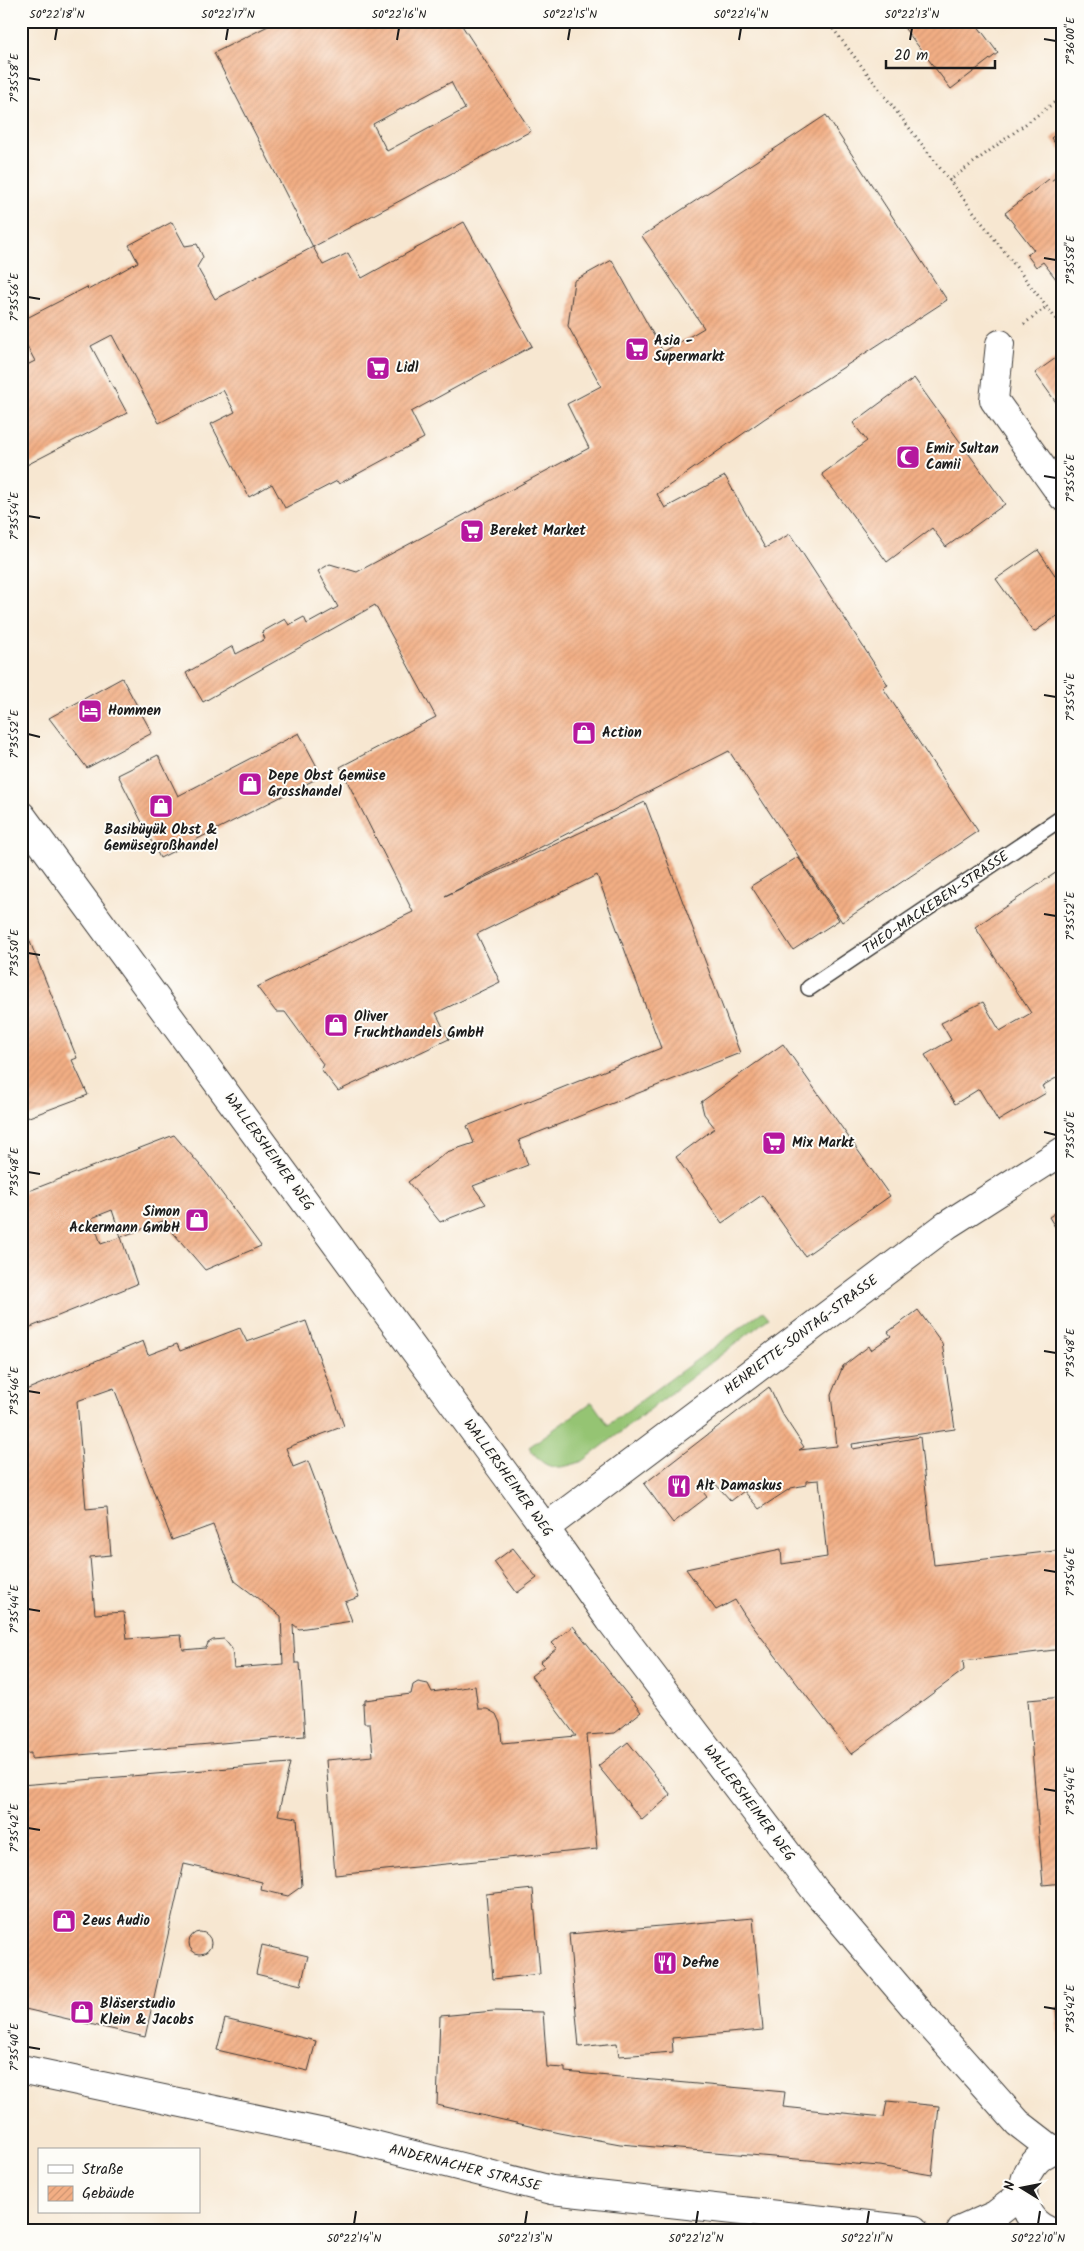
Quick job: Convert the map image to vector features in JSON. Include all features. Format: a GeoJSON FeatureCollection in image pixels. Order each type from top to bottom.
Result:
{"type":"FeatureCollection","features":[{"type":"Feature","properties":{"kind":"street"},"geometry":{"type":"LineString","coordinates":[[1000,344],[994,400],[1063,496]]}},
{"type":"Feature","properties":{"kind":"street","name":"WALLERSHEIMER WEG"},"geometry":{"type":"LineString","coordinates":[[21,815],[545,1528],[610,1620],[815,1890],[918,2011],[1018,2123],[1050,2154]]}},
{"type":"Feature","properties":{"kind":"street","name":"HENRIETTE-SONTAG-STRASSE"},"geometry":{"type":"LineString","coordinates":[[545,1528],[947,1225],[1063,1151]]}},
{"type":"Feature","properties":{"kind":"street","name":"ANDERNACHER STRASSE"},"geometry":{"type":"LineString","coordinates":[[21,2069],[343,2137],[552,2190],[914,2230]]}},
{"type":"Feature","properties":{"kind":"street"},"geometry":{"type":"LineString","coordinates":[[1032,2228],[1033,2220],[1026,2208],[1022,2194],[1024,2180],[1050,2154]]}},
{"type":"Feature","properties":{"kind":"street"},"geometry":{"type":"LineString","coordinates":[[961,2230],[994,2215],[1022,2194]]}},
{"type":"Feature","properties":{"kind":"lane","name":"THEO-MACKEBEN-STRASSE"},"geometry":{"type":"LineString","coordinates":[[809,988],[1063,817]]}},
{"type":"Feature","properties":{"kind":"path"},"geometry":{"type":"LineString","coordinates":[[826,21],[1063,328]]}},
{"type":"Feature","properties":{"kind":"path"},"geometry":{"type":"LineString","coordinates":[[949,181],[1063,96]]}},
{"type":"Feature","properties":{"kind":"green space"},"geometry":{"type":"Polygon","coordinates":[[[763,1311],[769,1318],[583,1461],[566,1466],[553,1467],[541,1461],[529,1447],[592,1402],[608,1425],[763,1311]]]}},
{"type":"Feature","properties":{"kind":"building"},"geometry":{"type":"Polygon","coordinates":[[[278,21],[459,21],[531,131],[313,247],[214,53],[278,21]],[[451,82],[373,124],[387,151],[465,109],[451,82]]]}},
{"type":"Feature","properties":{"kind":"building"},"geometry":{"type":"Polygon","coordinates":[[[899,21],[974,21],[998,53],[951,89],[899,21]]]}},
{"type":"Feature","properties":{"kind":"building"},"geometry":{"type":"Polygon","coordinates":[[[826,115],[947,300],[764,419],[657,494],[665,508],[725,476],[765,548],[790,534],[888,685],[883,688],[978,831],[842,922],[729,751],[445,896],[645,802],[740,1053],[519,1140],[528,1165],[473,1186],[486,1204],[440,1222],[408,1182],[447,1152],[474,1143],[467,1126],[661,1048],[597,875],[477,934],[500,982],[436,1013],[449,1039],[338,1091],[321,1069],[323,1064],[285,1012],[276,1012],[257,987],[413,912],[340,767],[436,717],[375,605],[203,702],[186,673],[233,646],[236,654],[265,639],[262,632],[285,619],[289,625],[304,617],[307,624],[338,607],[318,571],[330,564],[357,572],[589,448],[567,404],[601,386],[568,326],[574,281],[612,260],[663,352],[704,328],[642,236],[826,115]]]}},
{"type":"Feature","properties":{"kind":"building"},"geometry":{"type":"Polygon","coordinates":[[[1063,129],[1063,154],[1051,138],[1063,129]]]}},
{"type":"Feature","properties":{"kind":"building"},"geometry":{"type":"Polygon","coordinates":[[[1063,172],[1063,288],[1043,262],[1036,267],[1027,255],[1034,250],[1005,213],[1049,179],[1051,181],[1063,172]]]}},
{"type":"Feature","properties":{"kind":"building"},"geometry":{"type":"Polygon","coordinates":[[[172,222],[185,246],[197,244],[203,257],[197,267],[215,299],[313,247],[323,265],[348,253],[362,278],[464,222],[532,346],[411,412],[424,438],[339,484],[337,481],[285,508],[272,484],[249,497],[211,424],[235,412],[223,390],[159,423],[112,335],[91,346],[127,413],[21,468],[21,368],[35,361],[21,335],[21,321],[87,287],[88,290],[138,262],[129,245],[172,222]]]}},
{"type":"Feature","properties":{"kind":"building"},"geometry":{"type":"Polygon","coordinates":[[[1060,355],[1063,360],[1063,412],[1035,373],[1060,355]]]}},
{"type":"Feature","properties":{"kind":"building","name":"Emir Sultan Camii"},"geometry":{"type":"Polygon","coordinates":[[[914,378],[1005,504],[946,547],[932,528],[887,562],[822,474],[867,441],[853,423],[914,378]]]}},
{"type":"Feature","properties":{"kind":"building"},"geometry":{"type":"Polygon","coordinates":[[[1038,550],[1063,587],[1063,612],[1034,632],[996,579],[1038,550]]]}},
{"type":"Feature","properties":{"kind":"building"},"geometry":{"type":"Polygon","coordinates":[[[122,678],[152,733],[87,768],[49,718],[122,678]]]}},
{"type":"Feature","properties":{"kind":"building"},"geometry":{"type":"Polygon","coordinates":[[[299,733],[322,776],[160,858],[118,775],[158,755],[178,796],[299,733]]]}},
{"type":"Feature","properties":{"kind":"building"},"geometry":{"type":"Polygon","coordinates":[[[798,857],[839,920],[793,950],[751,886],[798,857]]]}},
{"type":"Feature","properties":{"kind":"building"},"geometry":{"type":"Polygon","coordinates":[[[1063,868],[1063,1074],[1042,1086],[1046,1093],[998,1121],[979,1089],[955,1104],[925,1055],[951,1040],[941,1023],[983,1002],[1000,1031],[1031,1013],[975,927],[1063,868]]]}},
{"type":"Feature","properties":{"kind":"building"},"geometry":{"type":"Polygon","coordinates":[[[28,937],[77,1058],[72,1060],[88,1095],[21,1120],[21,940],[28,937]]]}},
{"type":"Feature","properties":{"kind":"building","name":"Mix Markt"},"geometry":{"type":"Polygon","coordinates":[[[783,1044],[890,1196],[805,1256],[762,1195],[722,1223],[676,1157],[715,1128],[704,1114],[701,1102],[783,1044]]]}},
{"type":"Feature","properties":{"kind":"building"},"geometry":{"type":"Polygon","coordinates":[[[174,1135],[206,1172],[261,1246],[205,1270],[163,1221],[121,1237],[137,1284],[21,1331],[21,1194],[174,1135]],[[112,1210],[92,1218],[101,1244],[121,1237],[112,1210]]]}},
{"type":"Feature","properties":{"kind":"building"},"geometry":{"type":"Polygon","coordinates":[[[1063,1208],[1063,1240],[1049,1217],[1063,1208]]]}},
{"type":"Feature","properties":{"kind":"building"},"geometry":{"type":"Polygon","coordinates":[[[918,1310],[942,1343],[955,1429],[852,1444],[853,1449],[920,1437],[934,1565],[1063,1550],[1063,1649],[963,1661],[964,1670],[851,1754],[745,1616],[735,1600],[716,1610],[686,1569],[781,1549],[782,1564],[827,1557],[819,1480],[806,1481],[806,1485],[791,1488],[759,1509],[744,1491],[731,1501],[711,1479],[700,1488],[707,1497],[673,1523],[644,1484],[769,1387],[781,1412],[804,1447],[799,1450],[837,1446],[831,1395],[843,1366],[869,1346],[871,1350],[891,1336],[888,1332],[918,1310]]]}},
{"type":"Feature","properties":{"kind":"building"},"geometry":{"type":"Polygon","coordinates":[[[306,1321],[344,1426],[286,1448],[293,1467],[308,1461],[359,1597],[345,1602],[352,1621],[299,1629],[293,1624],[295,1663],[300,1663],[305,1736],[31,1759],[31,1753],[21,1754],[21,1392],[143,1341],[148,1355],[177,1344],[180,1351],[240,1328],[247,1342],[306,1321]],[[114,1388],[77,1401],[86,1509],[107,1507],[111,1555],[90,1557],[95,1614],[124,1612],[127,1639],[181,1635],[183,1650],[206,1648],[208,1643],[213,1640],[224,1639],[232,1649],[234,1668],[283,1664],[281,1616],[235,1581],[213,1525],[172,1540],[114,1388]]]}},
{"type":"Feature","properties":{"kind":"building"},"geometry":{"type":"Polygon","coordinates":[[[513,1548],[537,1578],[517,1593],[494,1562],[513,1548]]]}},
{"type":"Feature","properties":{"kind":"building"},"geometry":{"type":"Polygon","coordinates":[[[573,1626],[641,1712],[615,1733],[587,1735],[597,1849],[335,1875],[326,1760],[373,1756],[370,1723],[364,1723],[363,1704],[365,1700],[411,1694],[413,1685],[418,1682],[428,1684],[432,1692],[475,1686],[478,1709],[487,1709],[496,1714],[500,1723],[502,1743],[576,1736],[531,1676],[544,1666],[540,1662],[557,1648],[552,1643],[573,1626]]]}},
{"type":"Feature","properties":{"kind":"building"},"geometry":{"type":"Polygon","coordinates":[[[1063,1697],[1063,1883],[1043,1885],[1028,1700],[1063,1697]]]}},
{"type":"Feature","properties":{"kind":"building"},"geometry":{"type":"Polygon","coordinates":[[[628,1742],[671,1795],[642,1820],[598,1766],[628,1742]]]}},
{"type":"Feature","properties":{"kind":"building"},"geometry":{"type":"Polygon","coordinates":[[[290,1763],[278,1815],[297,1818],[302,1886],[288,1896],[261,1890],[262,1882],[184,1864],[145,2037],[21,2008],[21,1936],[24,1936],[21,1910],[21,1785],[290,1763]]]}},
{"type":"Feature","properties":{"kind":"building"},"geometry":{"type":"Polygon","coordinates":[[[533,1889],[540,1974],[493,1979],[486,1894],[533,1889]]]}},
{"type":"Feature","properties":{"kind":"building","name":"Defne"},"geometry":{"type":"Polygon","coordinates":[[[753,1918],[763,2030],[672,2038],[673,2052],[619,2056],[617,2043],[579,2047],[569,1934],[753,1918]]]}},
{"type":"Feature","properties":{"kind":"building"},"geometry":{"type":"Polygon","coordinates":[[[200,1932],[208,1935],[211,1943],[208,1951],[200,1954],[192,1951],[189,1943],[192,1935],[200,1932]]]}},
{"type":"Feature","properties":{"kind":"building"},"geometry":{"type":"Polygon","coordinates":[[[262,1945],[308,1956],[301,1985],[256,1974],[262,1945]]]}},
{"type":"Feature","properties":{"kind":"building"},"geometry":{"type":"Polygon","coordinates":[[[1056,2007],[1063,2007],[1063,2058],[1061,2058],[1056,2007]]]}},
{"type":"Feature","properties":{"kind":"building"},"geometry":{"type":"Polygon","coordinates":[[[494,2011],[543,2012],[547,2067],[565,2068],[565,2072],[785,2092],[783,2107],[884,2117],[887,2101],[939,2106],[932,2175],[879,2166],[620,2144],[560,2133],[437,2105],[440,2016],[494,2011]]]}},
{"type":"Feature","properties":{"kind":"building"},"geometry":{"type":"Polygon","coordinates":[[[225,2019],[316,2041],[308,2071],[217,2050],[225,2019]]]}},
{"type":"Feature","properties":{"kind":"place","name":"Asia - Supermarkt"},"geometry":{"type":"Point","coordinates":[637,349]}},
{"type":"Feature","properties":{"kind":"place","name":"Lidl"},"geometry":{"type":"Point","coordinates":[378,368]}},
{"type":"Feature","properties":{"kind":"place","name":"Emir Sultan Camii"},"geometry":{"type":"Point","coordinates":[908,457]}},
{"type":"Feature","properties":{"kind":"place","name":"Bereket Market"},"geometry":{"type":"Point","coordinates":[472,531]}},
{"type":"Feature","properties":{"kind":"place","name":"Hommen"},"geometry":{"type":"Point","coordinates":[90,711]}},
{"type":"Feature","properties":{"kind":"place","name":"Action"},"geometry":{"type":"Point","coordinates":[584,733]}},
{"type":"Feature","properties":{"kind":"place","name":"Depe Obst Gemüse Grosshandel"},"geometry":{"type":"Point","coordinates":[250,784]}},
{"type":"Feature","properties":{"kind":"place","name":"Basibüyük Obst & Gemüsegroßhandel"},"geometry":{"type":"Point","coordinates":[161,806]}},
{"type":"Feature","properties":{"kind":"place","name":"Oliver Fruchthandels GmbH"},"geometry":{"type":"Point","coordinates":[336,1025]}},
{"type":"Feature","properties":{"kind":"place","name":"Mix Markt"},"geometry":{"type":"Point","coordinates":[774,1143]}},
{"type":"Feature","properties":{"kind":"place","name":"Simon Ackermann GmbH"},"geometry":{"type":"Point","coordinates":[197,1220]}},
{"type":"Feature","properties":{"kind":"place","name":"Alt Damaskus"},"geometry":{"type":"Point","coordinates":[679,1486]}},
{"type":"Feature","properties":{"kind":"place","name":"Zeus Audio"},"geometry":{"type":"Point","coordinates":[64,1921]}},
{"type":"Feature","properties":{"kind":"place","name":"Defne"},"geometry":{"type":"Point","coordinates":[665,1963]}},
{"type":"Feature","properties":{"kind":"place","name":"Bläserstudio Klein & Jacobs"},"geometry":{"type":"Point","coordinates":[82,2012]}}]}
